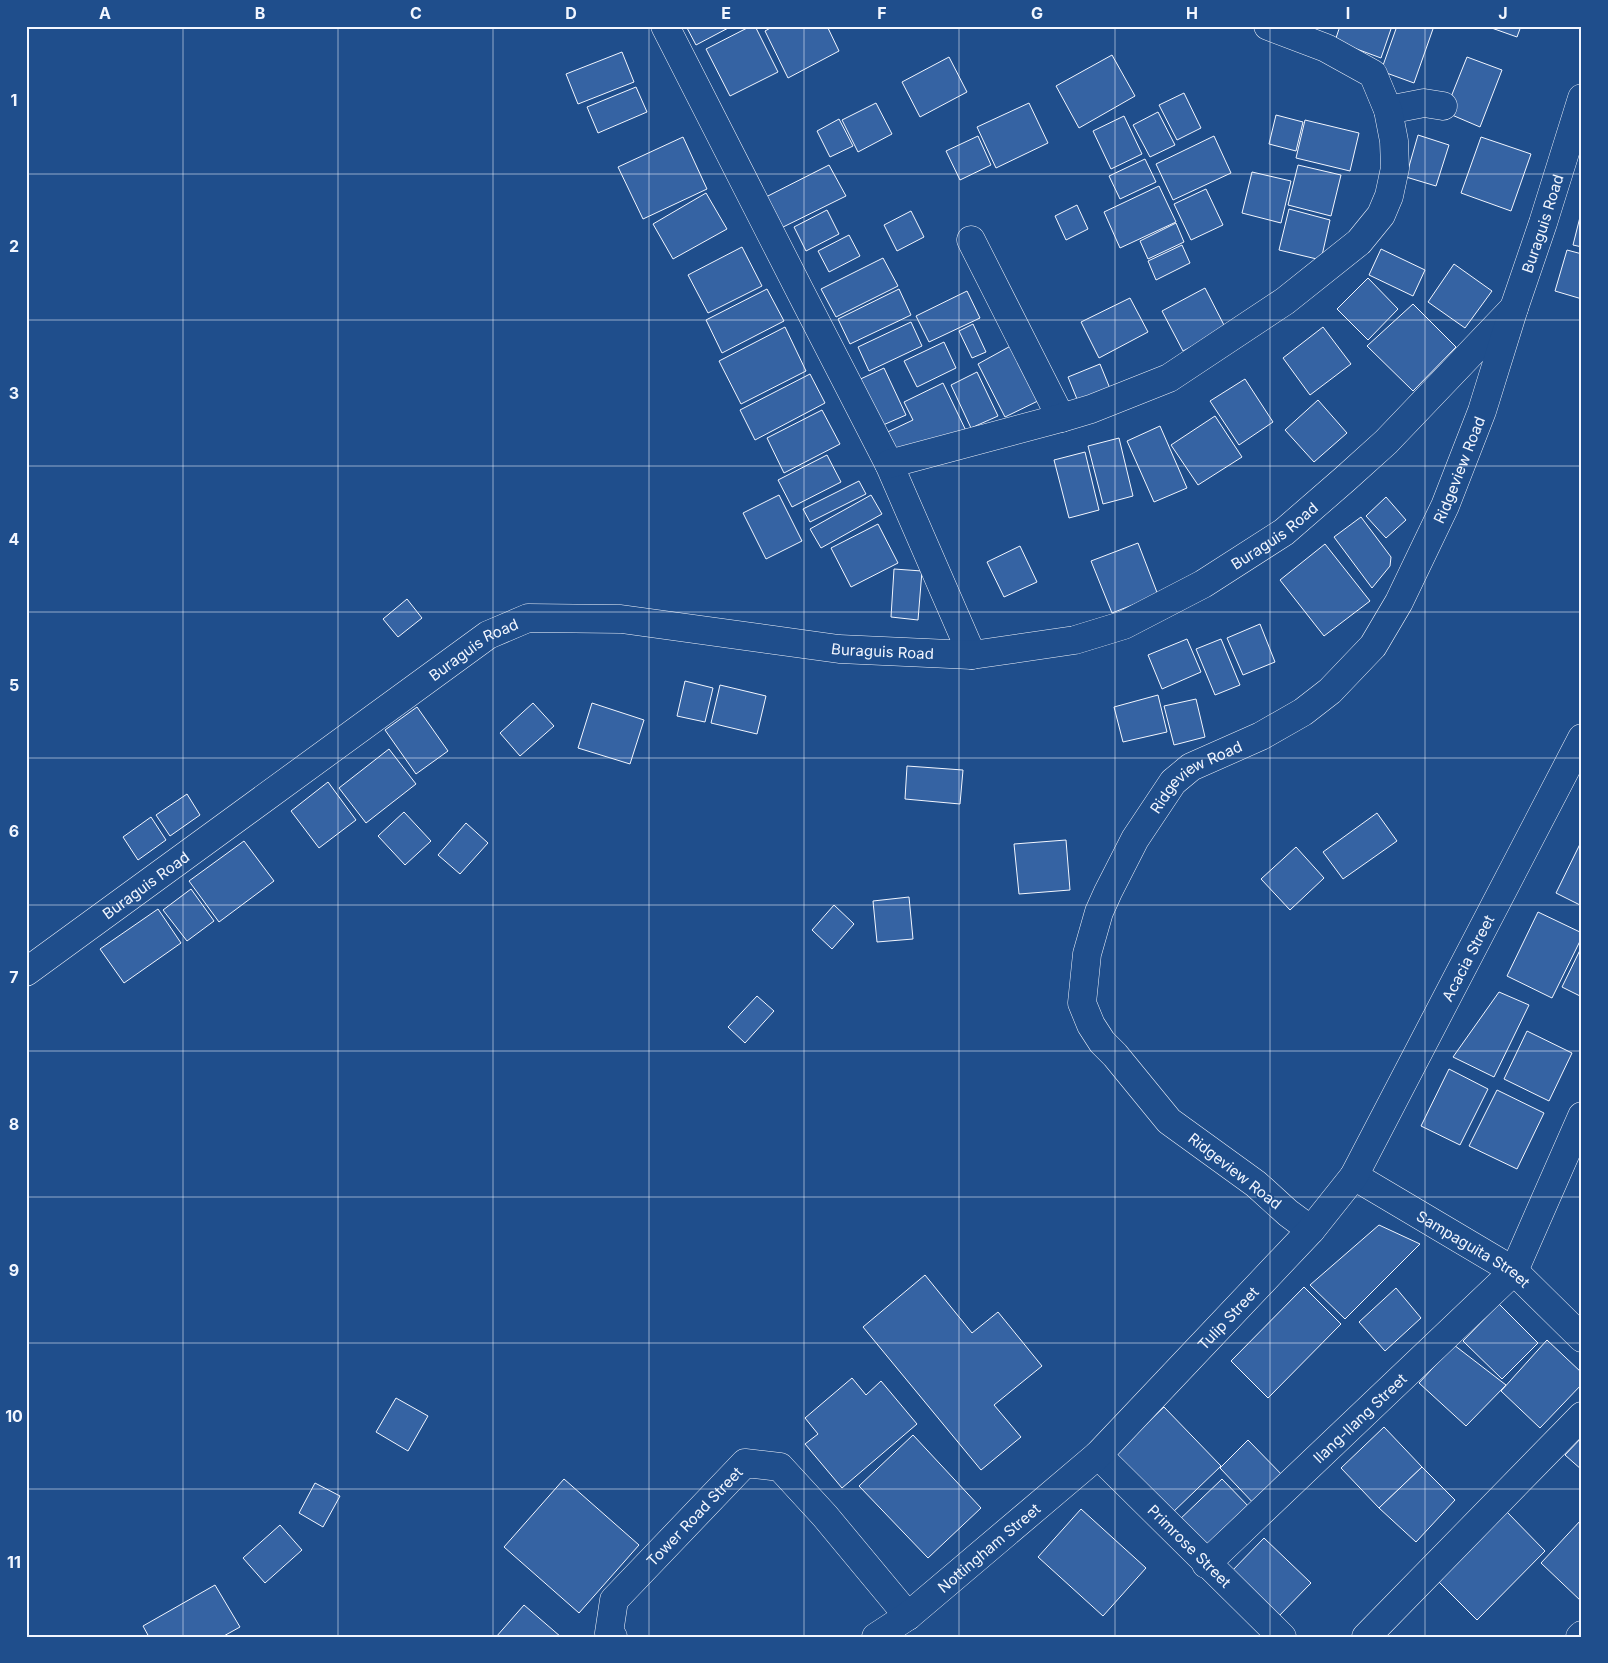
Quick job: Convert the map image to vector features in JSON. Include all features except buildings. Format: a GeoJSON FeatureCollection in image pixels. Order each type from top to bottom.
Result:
{"type":"FeatureCollection","features":[{"type":"Feature","properties":{"kind":"street"},"geometry":{"type":"LineString","coordinates":[[665,26],[798,290],[889,464],[972,655]]}},
{"type":"Feature","properties":{"kind":"street"},"geometry":{"type":"LineString","coordinates":[[889,464],[1091,409],[1169,378],[1285,301],[1359,242],[1381,215],[1389,196],[1395,168],[1394,141],[1388,110],[1373,74],[1326,48],[1268,26]]}},
{"type":"Feature","properties":{"kind":"street","name":"Buraguis Road"},"geometry":{"type":"LineString","coordinates":[[26,972],[488,635],[528,618],[621,619],[840,649],[972,655],[1075,640],[1124,625],[1211,578],[1284,532],[1345,479],[1386,442],[1514,308],[1582,98]]}},
{"type":"Feature","properties":{"kind":"street"},"geometry":{"type":"LineString","coordinates":[[1388,110],[1424,103],[1443,106]]}},
{"type":"Feature","properties":{"kind":"street"},"geometry":{"type":"LineString","coordinates":[[971,240],[1061,418]]}},
{"type":"Feature","properties":{"kind":"street","name":"Ridgeview Road"},"geometry":{"type":"LineString","coordinates":[[1311,1230],[1288,1213],[1256,1184],[1169,1121],[1115,1055],[1102,1042],[1091,1025],[1082,1003],[1086,954],[1099,912],[1108,892],[1135,839],[1173,782],[1191,768],[1261,736],[1303,712],[1330,691],[1373,646],[1399,602],[1445,506],[1482,411],[1514,308]]}},
{"type":"Feature","properties":{"kind":"street","name":"Acacia Street"},"geometry":{"type":"LineString","coordinates":[[1354,1176],[1582,738]]}},
{"type":"Feature","properties":{"kind":"street"},"geometry":{"type":"LineString","coordinates":[[1514,1271],[1582,1116]]}},
{"type":"Feature","properties":{"kind":"street","name":"Tulip Street"},"geometry":{"type":"LineString","coordinates":[[1098,1455],[1311,1230],[1354,1176]]}},
{"type":"Feature","properties":{"kind":"street","name":"Sampaguita Street"},"geometry":{"type":"LineString","coordinates":[[1354,1176],[1514,1271],[1582,1338]]}},
{"type":"Feature","properties":{"kind":"street","name":"Ilang-Ilang Street"},"geometry":{"type":"LineString","coordinates":[[1206,1564],[1514,1271]]}},
{"type":"Feature","properties":{"kind":"street"},"geometry":{"type":"LineString","coordinates":[[1366,1637],[1582,1416]]}},
{"type":"Feature","properties":{"kind":"street","name":"Primrose Street"},"geometry":{"type":"LineString","coordinates":[[1098,1455],[1206,1564],[1282,1637]]}},
{"type":"Feature","properties":{"kind":"street","name":"Nottingham Street"},"geometry":{"type":"LineString","coordinates":[[876,1637],[908,1616],[1098,1455]]}},
{"type":"Feature","properties":{"kind":"street","name":"Tower Road Street"},"geometry":{"type":"LineString","coordinates":[[614,1637],[610,1633],[614,1600],[745,1463],[780,1467],[825,1516],[908,1616]]}}]}
